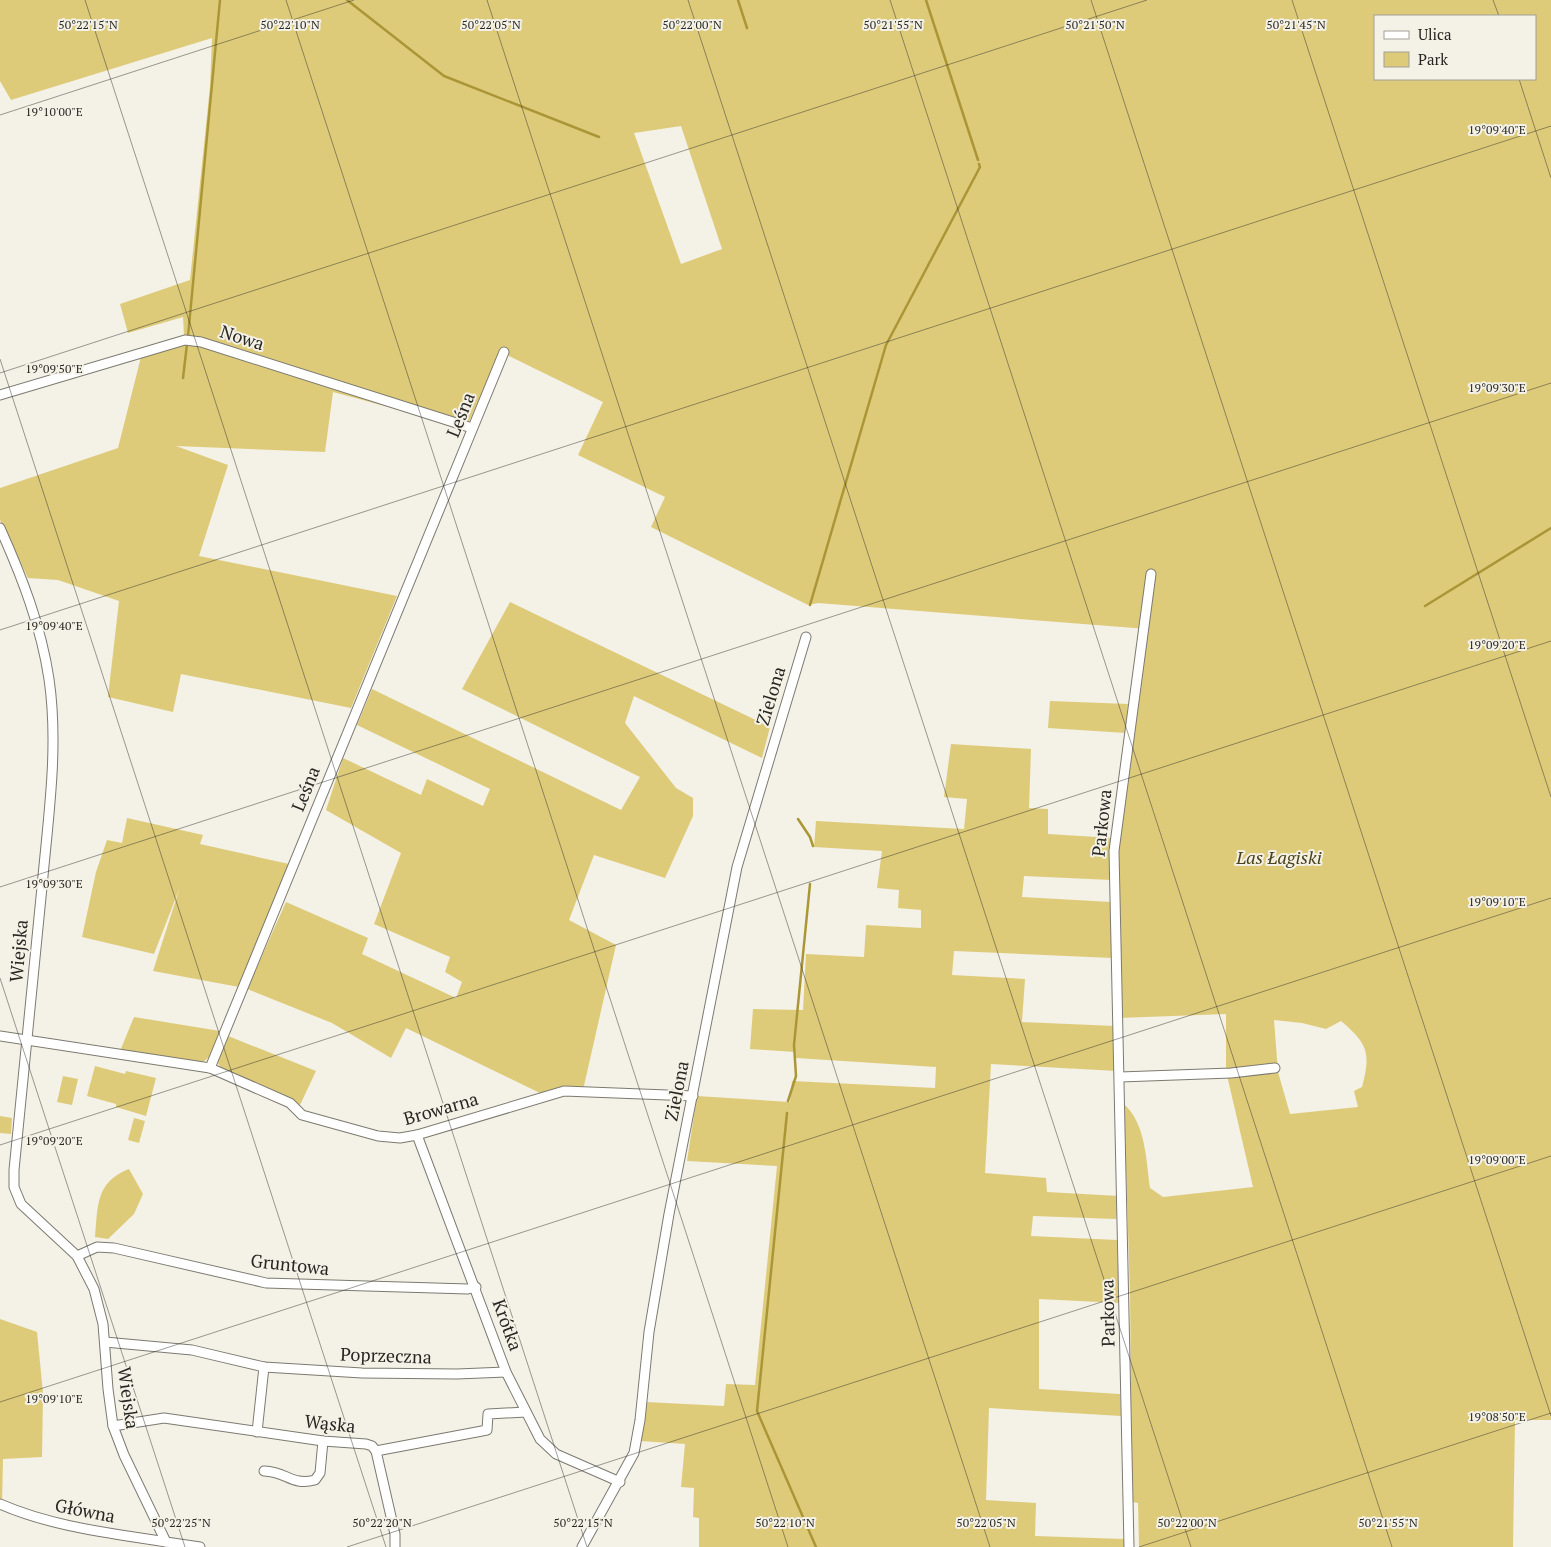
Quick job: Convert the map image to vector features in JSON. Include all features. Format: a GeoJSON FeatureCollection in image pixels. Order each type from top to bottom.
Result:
{"type":"FeatureCollection","features":[{"type":"Feature","properties":{"kind":"street","name":"Nowa"},"geometry":{"type":"LineString","coordinates":[[0,395],[184,340],[201,342],[472,428]]}},
{"type":"Feature","properties":{"kind":"street","name":"Leśna"},"geometry":{"type":"LineString","coordinates":[[210,1068],[504,352]]}},
{"type":"Feature","properties":{"kind":"street","name":"Wiejska"},"geometry":{"type":"LineString","coordinates":[[0,528],[34,613],[46,665],[53,721],[48,815],[14,1170],[14,1187],[24,1207],[77,1256],[94,1289],[100,1310],[105,1342],[113,1426],[124,1455],[170,1544]]}},
{"type":"Feature","properties":{"kind":"street","name":"Parkowa"},"geometry":{"type":"LineString","coordinates":[[1129,1547],[1114,851],[1151,574]]}},
{"type":"Feature","properties":{"kind":"street","name":"Zielona"},"geometry":{"type":"LineString","coordinates":[[582,1547],[620,1482],[634,1453],[649,1332],[737,867],[806,637]]}},
{"type":"Feature","properties":{"kind":"street"},"geometry":{"type":"LineString","coordinates":[[0,1036],[210,1068]]}},
{"type":"Feature","properties":{"kind":"street","name":"Browarna"},"geometry":{"type":"LineString","coordinates":[[210,1068],[290,1103],[302,1115],[378,1136],[400,1138],[417,1135],[564,1091],[693,1096]]}},
{"type":"Feature","properties":{"kind":"street"},"geometry":{"type":"LineString","coordinates":[[1120,1077],[1231,1073],[1275,1068]]}},
{"type":"Feature","properties":{"kind":"street","name":"Krótka"},"geometry":{"type":"LineString","coordinates":[[417,1135],[476,1287],[506,1372],[540,1439],[550,1450],[620,1482]]}},
{"type":"Feature","properties":{"kind":"street","name":"Gruntowa"},"geometry":{"type":"LineString","coordinates":[[77,1256],[97,1247],[114,1248],[273,1283],[376,1288],[468,1289],[476,1287]]}},
{"type":"Feature","properties":{"kind":"street","name":"Poprzeczna"},"geometry":{"type":"LineString","coordinates":[[105,1342],[192,1350],[264,1367],[362,1373],[457,1374],[506,1372]]}},
{"type":"Feature","properties":{"kind":"street"},"geometry":{"type":"LineString","coordinates":[[257,1432],[264,1367]]}},
{"type":"Feature","properties":{"kind":"street","name":"Wąska"},"geometry":{"type":"LineString","coordinates":[[113,1426],[164,1418],[323,1441],[366,1444],[372,1446],[376,1451],[487,1430],[488,1414],[526,1412]]}},
{"type":"Feature","properties":{"kind":"street"},"geometry":{"type":"LineString","coordinates":[[264,1472],[279,1472],[295,1481],[303,1483],[316,1480],[320,1473],[323,1441]]}},
{"type":"Feature","properties":{"kind":"street"},"geometry":{"type":"LineString","coordinates":[[376,1451],[395,1534],[395,1547]]}},
{"type":"Feature","properties":{"kind":"street","name":"Główna"},"geometry":{"type":"LineString","coordinates":[[0,1504],[24,1515],[76,1527],[170,1544],[200,1547]]}},
{"type":"Feature","properties":{"kind":"green space","name":"Las Łagiski"},"geometry":{"type":"Polygon","coordinates":[[[0,0],[1551,0],[1551,1420],[1515,1420],[1513,1547],[1139,1547],[1138,1503],[1132,1502],[1130,1293],[1124,1104],[1131,1112],[1141,1132],[1150,1188],[1163,1197],[1253,1187],[1226,1071],[1226,1014],[1119,1018],[1116,853],[1147,629],[818,603],[808,605],[651,527],[665,497],[578,455],[603,402],[501,352],[466,428],[333,392],[325,452],[176,446],[228,465],[199,556],[397,596],[351,708],[181,674],[173,712],[108,697],[119,601],[58,580],[28,578],[0,520],[0,488],[118,448],[143,349],[184,336],[183,317],[128,333],[120,304],[190,280],[210,87],[212,38],[11,100],[0,81],[0,0]],[[681,126],[634,133],[681,264],[722,249],[681,126]],[[1274,1020],[1278,1072],[1290,1114],[1358,1107],[1354,1091],[1362,1087],[1366,1057],[1362,1043],[1357,1036],[1341,1021],[1326,1029],[1302,1023],[1274,1020]]]}},
{"type":"Feature","properties":{"kind":"green space"},"geometry":{"type":"Polygon","coordinates":[[[510,602],[770,727],[762,758],[634,696],[625,723],[676,788],[693,798],[693,816],[665,878],[594,855],[569,920],[616,945],[583,1090],[540,1093],[406,1028],[391,1058],[332,1023],[247,989],[286,902],[368,938],[362,954],[456,998],[462,982],[445,972],[450,957],[374,924],[401,853],[326,810],[343,758],[421,795],[427,779],[483,806],[490,789],[357,725],[372,689],[621,810],[640,777],[462,689],[510,602]]]}},
{"type":"Feature","properties":{"kind":"green space"},"geometry":{"type":"Polygon","coordinates":[[[1050,701],[1128,704],[1126,733],[1048,728],[1050,701]]]}},
{"type":"Feature","properties":{"kind":"green space"},"geometry":{"type":"Polygon","coordinates":[[[951,744],[1031,749],[1029,808],[1048,809],[1048,834],[1113,838],[1111,880],[1024,876],[1022,897],[1111,902],[1112,958],[954,951],[952,975],[1025,979],[1022,1022],[1115,1026],[1117,1071],[991,1064],[985,1173],[1046,1178],[1047,1192],[1119,1196],[1116,1219],[1033,1216],[1031,1236],[1117,1240],[1119,1303],[1039,1299],[1039,1389],[1120,1394],[1121,1416],[989,1408],[986,1500],[1036,1503],[1035,1536],[1124,1539],[1124,1547],[699,1547],[699,1518],[693,1517],[694,1488],[681,1487],[685,1444],[640,1441],[646,1402],[724,1406],[726,1384],[755,1385],[777,1166],[687,1161],[697,1096],[790,1102],[792,1081],[935,1088],[936,1067],[796,1058],[795,1052],[750,1049],[753,1009],[803,1010],[806,954],[864,957],[866,925],[921,928],[921,910],[898,908],[899,890],[877,888],[882,851],[814,847],[816,821],[964,829],[967,799],[944,797],[951,744]]]}},
{"type":"Feature","properties":{"kind":"green space"},"geometry":{"type":"Polygon","coordinates":[[[127,818],[203,835],[200,844],[289,864],[239,987],[153,971],[180,887],[154,954],[82,937],[96,872],[107,840],[122,843],[127,818]]]}},
{"type":"Feature","properties":{"kind":"green space"},"geometry":{"type":"Polygon","coordinates":[[[134,1017],[220,1031],[210,1055],[199,1063],[120,1051],[134,1017]]]}},
{"type":"Feature","properties":{"kind":"green space"},"geometry":{"type":"Polygon","coordinates":[[[228,1036],[316,1071],[300,1105],[221,1069],[217,1061],[228,1036]]]}},
{"type":"Feature","properties":{"kind":"green space"},"geometry":{"type":"Polygon","coordinates":[[[95,1066],[125,1074],[126,1071],[156,1078],[146,1116],[116,1107],[116,1104],[87,1096],[95,1066]]]}},
{"type":"Feature","properties":{"kind":"green space"},"geometry":{"type":"Polygon","coordinates":[[[63,1076],[78,1079],[72,1105],[57,1102],[63,1076]]]}},
{"type":"Feature","properties":{"kind":"green space"},"geometry":{"type":"Polygon","coordinates":[[[0,1116],[12,1118],[11,1134],[0,1133],[0,1116]]]}},
{"type":"Feature","properties":{"kind":"green space"},"geometry":{"type":"Polygon","coordinates":[[[134,1118],[145,1121],[139,1143],[128,1140],[134,1118]]]}},
{"type":"Feature","properties":{"kind":"green space"},"geometry":{"type":"Polygon","coordinates":[[[129,1169],[143,1194],[134,1214],[108,1239],[95,1237],[98,1206],[104,1188],[118,1174],[129,1169]]]}},
{"type":"Feature","properties":{"kind":"green space"},"geometry":{"type":"Polygon","coordinates":[[[0,1319],[37,1332],[43,1393],[42,1457],[3,1459],[2,1504],[0,1503],[0,1319]]]}},
{"type":"Feature","properties":{"kind":"waterway"},"geometry":{"type":"LineString","coordinates":[[188,336],[220,0]]}},
{"type":"Feature","properties":{"kind":"waterway"},"geometry":{"type":"LineString","coordinates":[[347,0],[444,76],[599,137]]}},
{"type":"Feature","properties":{"kind":"waterway"},"geometry":{"type":"LineString","coordinates":[[738,0],[747,28]]}},
{"type":"Feature","properties":{"kind":"waterway"},"geometry":{"type":"LineString","coordinates":[[926,0],[978,160]]}},
{"type":"Feature","properties":{"kind":"waterway"},"geometry":{"type":"LineString","coordinates":[[810,605],[886,345],[980,167],[979,164]]}},
{"type":"Feature","properties":{"kind":"waterway"},"geometry":{"type":"LineString","coordinates":[[183,378],[187,344]]}},
{"type":"Feature","properties":{"kind":"waterway"},"geometry":{"type":"LineString","coordinates":[[1425,606],[1551,528]]}},
{"type":"Feature","properties":{"kind":"waterway"},"geometry":{"type":"LineString","coordinates":[[798,819],[810,837],[813,846]]}},
{"type":"Feature","properties":{"kind":"waterway"},"geometry":{"type":"LineString","coordinates":[[788,1101],[796,1076],[794,1045],[810,884]]}},
{"type":"Feature","properties":{"kind":"waterway"},"geometry":{"type":"LineString","coordinates":[[787,1113],[757,1411],[816,1547]]}}]}
